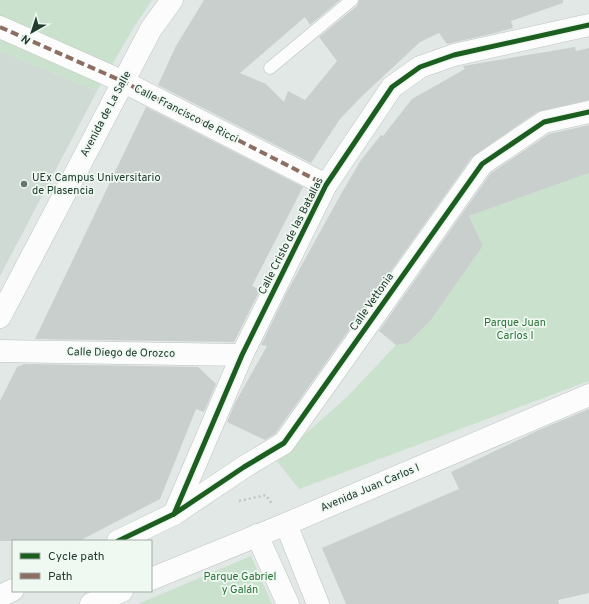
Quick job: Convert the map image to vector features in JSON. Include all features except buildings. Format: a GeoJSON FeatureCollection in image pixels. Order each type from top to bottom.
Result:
{"type":"FeatureCollection","features":[{"type":"Feature","properties":{"kind":"street","name":"Avenida de La Salle"},"geometry":{"type":"LineString","coordinates":[[0,317],[151,29],[172,0]]}},
{"type":"Feature","properties":{"kind":"street","name":"Calle Cristo de las Batallas"},"geometry":{"type":"LineString","coordinates":[[174,514],[242,355],[326,185],[392,87],[420,67],[454,55],[589,26]]}},
{"type":"Feature","properties":{"kind":"street","name":"Calle Francisco de Ricci"},"geometry":{"type":"LineString","coordinates":[[0,27],[124,82],[326,185]]}},
{"type":"Feature","properties":{"kind":"street","name":"Calle Vettonia"},"geometry":{"type":"LineString","coordinates":[[174,514],[244,467],[284,443],[482,164],[544,122],[589,112]]}},
{"type":"Feature","properties":{"kind":"street","name":"Calle Diego de Orozco"},"geometry":{"type":"LineString","coordinates":[[0,350],[242,355]]}},
{"type":"Feature","properties":{"kind":"street","name":"Avenida Juan Carlos I"},"geometry":{"type":"LineString","coordinates":[[152,579],[286,524],[589,395]]}},
{"type":"Feature","properties":{"kind":"street"},"geometry":{"type":"LineString","coordinates":[[120,540],[174,514]]}},
{"type":"Feature","properties":{"kind":"street"},"geometry":{"type":"LineString","coordinates":[[286,524],[318,604]]}},
{"type":"Feature","properties":{"kind":"street"},"geometry":{"type":"LineString","coordinates":[[257,535],[288,604]]}},
{"type":"Feature","properties":{"kind":"street"},"geometry":{"type":"LineString","coordinates":[[0,596],[12,590]]}},
{"type":"Feature","properties":{"kind":"street"},"geometry":{"type":"LineString","coordinates":[[91,604],[120,592]]}},
{"type":"Feature","properties":{"kind":"lane"},"geometry":{"type":"LineString","coordinates":[[270,68],[352,0]]}},
{"type":"Feature","properties":{"kind":"path"},"geometry":{"type":"LineString","coordinates":[[236,501],[266,495],[286,524]]}},
{"type":"Feature","properties":{"kind":"shaded area","name":"UEx Campus Universitario de Plasencia"},"geometry":{"type":"Polygon","coordinates":[[[0,51],[97,91],[0,276],[0,51]]]}},
{"type":"Feature","properties":{"kind":"green space"},"geometry":{"type":"Polygon","coordinates":[[[0,0],[152,0],[134,27],[97,91],[0,51],[0,0]]]}},
{"type":"Feature","properties":{"kind":"green space","name":"Parque Juan Carlos I"},"geometry":{"type":"Polygon","coordinates":[[[589,173],[589,381],[299,489],[276,460],[347,397],[396,345],[408,343],[428,323],[483,246],[469,216],[589,173]]]}},
{"type":"Feature","properties":{"kind":"green space","name":"Parque Gabriel y Galán"},"geometry":{"type":"Polygon","coordinates":[[[251,556],[272,604],[138,604],[251,556]]]}},
{"type":"Feature","properties":{"kind":"marked path"},"geometry":{"type":"LineString","coordinates":[[0,27],[124,82],[326,185]]}},
{"type":"Feature","properties":{"kind":"cycle path"},"geometry":{"type":"LineString","coordinates":[[120,540],[174,514],[242,355],[326,185],[392,87],[420,67],[454,55],[589,25]]}},
{"type":"Feature","properties":{"kind":"cycle path"},"geometry":{"type":"LineString","coordinates":[[174,514],[244,467],[284,443],[482,164],[544,122],[589,112]]}},
{"type":"Feature","properties":{"kind":"place","name":"UEx Campus Universitario de Plasencia"},"geometry":{"type":"Point","coordinates":[24,184]}}]}
